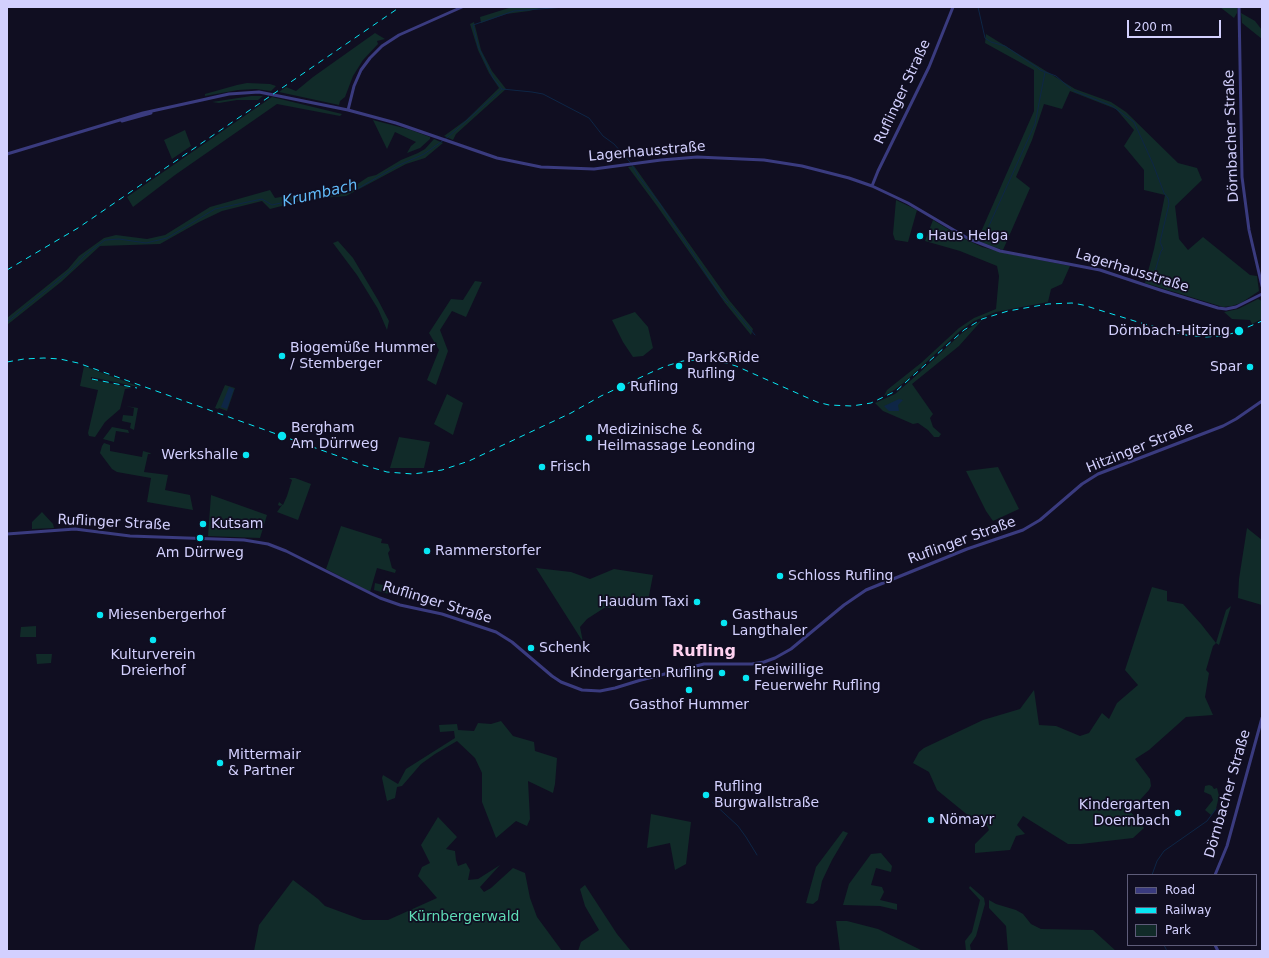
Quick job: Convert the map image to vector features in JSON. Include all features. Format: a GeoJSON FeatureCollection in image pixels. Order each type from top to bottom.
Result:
{"type":"FeatureCollection","features":[{"type":"Feature","properties":{"kind":"street"},"geometry":{"type":"LineString","coordinates":[[348,110],[354,86],[361,70],[382,46],[399,35],[462,7]]}},
{"type":"Feature","properties":{"kind":"street","name":"Ruflinger Straße"},"geometry":{"type":"LineString","coordinates":[[872,186],[928,67],[953,7]]}},
{"type":"Feature","properties":{"kind":"street","name":"Dörnbacher Straße"},"geometry":{"type":"LineString","coordinates":[[1239,7],[1242,177],[1249,230],[1262,286]]}},
{"type":"Feature","properties":{"kind":"street","name":"Lagerhausstraße"},"geometry":{"type":"LineString","coordinates":[[7,154],[144,116],[157,111],[229,94],[251,92],[276,94],[396,122],[497,158],[531,166],[584,169],[697,157],[784,162],[820,170],[872,186],[908,203],[969,239],[991,248],[1100,270],[1218,308],[1226,309],[1236,307],[1262,294]]}},
{"type":"Feature","properties":{"kind":"street","name":"Hitzinger Straße"},"geometry":{"type":"LineString","coordinates":[[1032,525],[1082,484],[1098,474],[1223,426],[1262,401]]}},
{"type":"Feature","properties":{"kind":"street","name":"Ruflinger Straße"},"geometry":{"type":"LineString","coordinates":[[7,534],[75,530],[130,536],[244,540],[268,544],[286,551],[380,598],[400,605],[442,614],[496,632],[512,642],[561,682],[576,688],[594,691],[609,689],[704,664],[749,664],[770,660],[791,649],[844,605],[866,590],[967,549],[1014,534],[1032,525]]}},
{"type":"Feature","properties":{"kind":"street","name":"Dörnbacher Straße"},"geometry":{"type":"LineString","coordinates":[[1215,874],[1227,846],[1262,718]]}},
{"type":"Feature","properties":{"kind":"green space"},"geometry":{"type":"Polygon","coordinates":[[[512,7],[562,7],[541,8],[506,14],[481,23],[480,17],[512,7]]]}},
{"type":"Feature","properties":{"kind":"green space"},"geometry":{"type":"Polygon","coordinates":[[[1220,7],[1237,7],[1237,13],[1234,18],[1220,7]]]}},
{"type":"Feature","properties":{"kind":"green space"},"geometry":{"type":"Polygon","coordinates":[[[1241,13],[1255,21],[1262,30],[1262,39],[1242,23],[1241,13]]]}},
{"type":"Feature","properties":{"kind":"green space"},"geometry":{"type":"Polygon","coordinates":[[[474,22],[481,50],[492,71],[506,89],[456,134],[453,140],[444,136],[466,120],[499,88],[489,73],[478,50],[470,24],[474,22]]]}},
{"type":"Feature","properties":{"kind":"green space"},"geometry":{"type":"Polygon","coordinates":[[[375,33],[385,39],[377,41],[378,44],[363,60],[353,76],[345,97],[340,101],[339,105],[279,92],[286,87],[296,91],[313,77],[375,33]]]}},
{"type":"Feature","properties":{"kind":"green space"},"geometry":{"type":"Polygon","coordinates":[[[986,34],[1075,89],[1111,102],[1126,112],[1178,163],[1197,168],[1202,180],[1175,206],[1179,239],[1188,250],[1203,237],[1250,275],[1257,276],[1259,291],[1241,303],[1223,307],[1145,283],[1154,249],[1165,195],[1144,190],[1144,170],[1124,146],[1134,130],[1116,109],[1070,91],[1062,109],[1044,104],[1032,140],[1016,177],[1030,188],[1003,250],[977,241],[1034,111],[1034,70],[985,43],[986,34]]]}},
{"type":"Feature","properties":{"kind":"green space"},"geometry":{"type":"Polygon","coordinates":[[[247,83],[270,84],[276,86],[271,91],[256,89],[238,90],[205,96],[205,94],[247,83]]]}},
{"type":"Feature","properties":{"kind":"green space"},"geometry":{"type":"Polygon","coordinates":[[[251,96],[263,96],[258,100],[237,100],[219,103],[212,102],[251,96]]]}},
{"type":"Feature","properties":{"kind":"green space"},"geometry":{"type":"Polygon","coordinates":[[[272,97],[342,114],[340,116],[277,104],[175,175],[133,207],[127,197],[272,97]]]}},
{"type":"Feature","properties":{"kind":"green space"},"geometry":{"type":"Polygon","coordinates":[[[373,120],[411,130],[430,137],[430,139],[420,148],[407,153],[411,146],[416,142],[395,132],[387,149],[373,120]]]}},
{"type":"Feature","properties":{"kind":"green space"},"geometry":{"type":"Polygon","coordinates":[[[185,130],[191,146],[172,159],[164,140],[185,130]]]}},
{"type":"Feature","properties":{"kind":"green space"},"geometry":{"type":"Polygon","coordinates":[[[434,139],[443,143],[425,158],[406,164],[346,196],[309,199],[270,209],[262,201],[222,211],[160,244],[100,246],[61,282],[7,325],[7,318],[68,269],[79,256],[104,238],[116,235],[147,239],[165,235],[210,207],[270,190],[275,198],[302,193],[303,196],[353,187],[368,177],[376,175],[401,160],[425,149],[434,139]]]}},
{"type":"Feature","properties":{"kind":"green space"},"geometry":{"type":"Polygon","coordinates":[[[634,166],[729,300],[753,329],[751,335],[725,303],[628,167],[634,166]]]}},
{"type":"Feature","properties":{"kind":"green space"},"geometry":{"type":"Polygon","coordinates":[[[896,200],[917,210],[908,242],[895,240],[893,234],[896,200]]]}},
{"type":"Feature","properties":{"kind":"green space"},"geometry":{"type":"Polygon","coordinates":[[[933,220],[963,238],[982,247],[1070,266],[1062,284],[1051,289],[1048,302],[996,312],[974,321],[960,331],[906,381],[884,396],[887,390],[921,363],[959,328],[974,318],[996,309],[999,276],[997,266],[960,251],[925,241],[933,220]]]}},
{"type":"Feature","properties":{"kind":"green space"},"geometry":{"type":"Polygon","coordinates":[[[338,241],[353,258],[378,300],[389,321],[387,330],[378,309],[357,275],[333,243],[338,241]]]}},
{"type":"Feature","properties":{"kind":"green space"},"geometry":{"type":"Polygon","coordinates":[[[475,281],[482,282],[466,317],[452,311],[440,330],[448,351],[436,385],[427,380],[439,350],[429,333],[451,299],[463,300],[475,281]]]}},
{"type":"Feature","properties":{"kind":"green space"},"geometry":{"type":"Polygon","coordinates":[[[1258,299],[1262,301],[1262,319],[1252,324],[1250,320],[1232,319],[1224,312],[1238,309],[1258,299]]]}},
{"type":"Feature","properties":{"kind":"green space"},"geometry":{"type":"Polygon","coordinates":[[[635,312],[648,327],[653,348],[643,356],[633,357],[623,342],[612,320],[635,312]]]}},
{"type":"Feature","properties":{"kind":"green space"},"geometry":{"type":"Polygon","coordinates":[[[982,320],[959,346],[912,384],[933,414],[930,418],[933,427],[941,434],[939,437],[934,437],[928,430],[918,423],[913,424],[883,411],[875,403],[895,394],[962,333],[982,320]]]}},
{"type":"Feature","properties":{"kind":"green space"},"geometry":{"type":"Polygon","coordinates":[[[84,366],[143,388],[91,377],[91,379],[132,388],[125,389],[120,409],[105,422],[95,437],[89,436],[88,433],[98,390],[80,386],[84,366]]]}},
{"type":"Feature","properties":{"kind":"green space"},"geometry":{"type":"Polygon","coordinates":[[[225,385],[235,388],[227,411],[215,408],[225,385]]]}},
{"type":"Feature","properties":{"kind":"green space"},"geometry":{"type":"Polygon","coordinates":[[[447,394],[463,403],[453,435],[434,424],[447,394]]]}},
{"type":"Feature","properties":{"kind":"green space"},"geometry":{"type":"Polygon","coordinates":[[[126,406],[138,408],[134,430],[130,428],[131,423],[122,421],[123,415],[133,416],[134,408],[126,406]]]}},
{"type":"Feature","properties":{"kind":"green space"},"geometry":{"type":"Polygon","coordinates":[[[112,427],[128,430],[129,433],[116,431],[114,442],[103,439],[112,427]]]}},
{"type":"Feature","properties":{"kind":"green space"},"geometry":{"type":"Polygon","coordinates":[[[399,437],[430,442],[424,468],[390,468],[399,437]]]}},
{"type":"Feature","properties":{"kind":"green space"},"geometry":{"type":"Polygon","coordinates":[[[104,443],[110,445],[110,451],[142,457],[143,451],[150,453],[151,454],[148,454],[144,472],[168,475],[165,490],[190,495],[193,510],[147,502],[151,478],[117,472],[112,469],[100,453],[104,443]]]}},
{"type":"Feature","properties":{"kind":"green space"},"geometry":{"type":"Polygon","coordinates":[[[998,467],[1019,509],[993,521],[986,511],[966,471],[998,467]]]}},
{"type":"Feature","properties":{"kind":"green space"},"geometry":{"type":"Polygon","coordinates":[[[289,478],[295,478],[311,484],[298,520],[277,512],[282,505],[278,505],[279,502],[283,505],[287,496],[292,480],[289,478]]]}},
{"type":"Feature","properties":{"kind":"green space"},"geometry":{"type":"Polygon","coordinates":[[[211,495],[267,515],[260,538],[208,536],[211,495]]]}},
{"type":"Feature","properties":{"kind":"green space"},"geometry":{"type":"Polygon","coordinates":[[[42,512],[53,524],[54,528],[32,529],[32,522],[42,512]]]}},
{"type":"Feature","properties":{"kind":"green space"},"geometry":{"type":"Polygon","coordinates":[[[341,526],[382,539],[381,543],[388,544],[390,550],[388,553],[392,568],[396,570],[395,573],[377,568],[370,592],[326,569],[341,526]]]}},
{"type":"Feature","properties":{"kind":"green space"},"geometry":{"type":"Polygon","coordinates":[[[1247,528],[1262,540],[1262,605],[1238,598],[1239,579],[1247,528]]]}},
{"type":"Feature","properties":{"kind":"green space"},"geometry":{"type":"Polygon","coordinates":[[[536,568],[571,572],[590,579],[614,569],[653,575],[647,606],[604,608],[587,619],[580,627],[583,642],[536,568]]]}},
{"type":"Feature","properties":{"kind":"green space"},"geometry":{"type":"Polygon","coordinates":[[[375,583],[391,587],[389,594],[374,590],[375,583]]]}},
{"type":"Feature","properties":{"kind":"green space"},"geometry":{"type":"Polygon","coordinates":[[[1152,587],[1167,591],[1167,601],[1183,604],[1216,643],[1213,646],[1206,670],[1209,673],[1205,697],[1213,715],[1186,717],[1149,750],[1135,759],[1150,779],[1151,786],[1130,811],[1144,828],[1133,838],[1068,844],[1023,816],[1017,825],[1025,834],[1016,836],[1010,850],[975,853],[975,844],[989,830],[986,823],[975,821],[937,790],[929,772],[913,763],[919,752],[924,748],[983,720],[1020,709],[1034,690],[1039,725],[1056,726],[1080,736],[1089,733],[1102,713],[1109,719],[1117,703],[1138,685],[1125,670],[1152,587]]]}},
{"type":"Feature","properties":{"kind":"green space"},"geometry":{"type":"Polygon","coordinates":[[[1231,606],[1219,645],[1216,643],[1226,610],[1231,606]]]}},
{"type":"Feature","properties":{"kind":"green space"},"geometry":{"type":"Polygon","coordinates":[[[36,626],[36,637],[20,637],[21,627],[36,626]]]}},
{"type":"Feature","properties":{"kind":"green space"},"geometry":{"type":"Polygon","coordinates":[[[36,654],[52,654],[51,663],[37,664],[36,654]]]}},
{"type":"Feature","properties":{"kind":"green space"},"geometry":{"type":"Polygon","coordinates":[[[501,721],[513,736],[534,742],[535,751],[557,758],[553,793],[528,781],[530,819],[527,826],[516,821],[496,838],[482,802],[482,773],[475,758],[457,741],[421,764],[402,786],[397,787],[395,798],[387,801],[382,778],[383,775],[398,784],[406,769],[455,738],[454,731],[440,732],[439,725],[457,724],[458,730],[474,731],[478,723],[491,724],[501,721]]]}},
{"type":"Feature","properties":{"kind":"green space"},"geometry":{"type":"Polygon","coordinates":[[[1209,785],[1214,789],[1217,788],[1219,796],[1216,809],[1211,815],[1205,810],[1213,800],[1211,795],[1204,792],[1205,786],[1209,785]]]}},
{"type":"Feature","properties":{"kind":"green space"},"geometry":{"type":"Polygon","coordinates":[[[651,814],[691,822],[686,864],[675,870],[670,843],[647,848],[651,814]]]}},
{"type":"Feature","properties":{"kind":"green space","name":"Kürnbergerwald"},"geometry":{"type":"Polygon","coordinates":[[[438,817],[457,837],[446,849],[455,851],[458,866],[466,863],[470,870],[468,880],[478,879],[500,865],[480,887],[484,892],[491,888],[513,868],[525,873],[530,898],[537,917],[562,951],[254,951],[259,925],[293,880],[325,906],[363,920],[388,920],[437,898],[418,876],[422,867],[430,863],[421,845],[438,817]]]}},
{"type":"Feature","properties":{"kind":"green space"},"geometry":{"type":"Polygon","coordinates":[[[843,831],[848,833],[832,860],[822,881],[818,900],[813,904],[806,903],[816,867],[843,831]]]}},
{"type":"Feature","properties":{"kind":"green space"},"geometry":{"type":"Polygon","coordinates":[[[881,853],[892,866],[891,872],[876,868],[871,885],[882,887],[884,892],[880,900],[897,904],[897,910],[880,906],[843,905],[849,884],[871,854],[881,853]]]}},
{"type":"Feature","properties":{"kind":"green space"},"geometry":{"type":"Polygon","coordinates":[[[585,885],[617,934],[631,951],[578,951],[581,942],[599,930],[585,906],[580,889],[585,885]]]}},
{"type":"Feature","properties":{"kind":"green space"},"geometry":{"type":"Polygon","coordinates":[[[970,886],[984,898],[985,904],[976,936],[970,945],[971,951],[966,951],[965,941],[972,932],[980,900],[969,888],[970,886]]]}},
{"type":"Feature","properties":{"kind":"green space"},"geometry":{"type":"Polygon","coordinates":[[[989,900],[996,904],[1016,910],[1023,914],[1031,924],[1041,929],[1093,930],[1116,951],[1008,951],[1006,926],[989,908],[989,900]]]}},
{"type":"Feature","properties":{"kind":"green space"},"geometry":{"type":"Polygon","coordinates":[[[836,921],[847,921],[878,929],[923,951],[840,951],[836,921]]]}},
{"type":"Feature","properties":{"kind":"water"},"geometry":{"type":"Polygon","coordinates":[[[229,387],[234,389],[227,409],[221,407],[229,387]]]}},
{"type":"Feature","properties":{"kind":"water"},"geometry":{"type":"Polygon","coordinates":[[[899,399],[903,400],[898,405],[899,411],[889,411],[884,406],[899,399]]]}},
{"type":"Feature","properties":{"kind":"waterway","name":"Krumbach"},"geometry":{"type":"LineString","coordinates":[[7,322],[71,270],[85,255],[105,240],[119,239],[146,243],[167,238],[215,209],[262,199],[272,205],[294,200],[326,197],[357,189],[397,166],[424,154],[448,137],[502,89],[493,78],[478,46],[473,25],[514,11],[565,7]]}},
{"type":"Feature","properties":{"kind":"waterway"},"geometry":{"type":"LineString","coordinates":[[978,7],[985,38],[991,42],[1005,46],[1040,70],[1056,76],[1071,89]]}},
{"type":"Feature","properties":{"kind":"waterway"},"geometry":{"type":"LineString","coordinates":[[983,239],[1035,124],[1045,72]]}},
{"type":"Feature","properties":{"kind":"waterway"},"geometry":{"type":"LineString","coordinates":[[502,89],[543,94],[589,118],[603,136],[614,144],[630,162],[639,177],[660,204],[721,296],[728,303]]}},
{"type":"Feature","properties":{"kind":"waterway"},"geometry":{"type":"LineString","coordinates":[[1074,91],[1112,106],[1134,122],[1164,193],[1168,198],[1169,204],[1160,242],[1163,249],[1161,251],[1154,275]]}},
{"type":"Feature","properties":{"kind":"waterway"},"geometry":{"type":"LineString","coordinates":[[731,306],[755,335]]}},
{"type":"Feature","properties":{"kind":"waterway"},"geometry":{"type":"LineString","coordinates":[[712,802],[738,826],[757,855]]}},
{"type":"Feature","properties":{"kind":"waterway"},"geometry":{"type":"LineString","coordinates":[[1152,874],[1157,861],[1164,851],[1207,821],[1216,809]]}},
{"type":"Feature","properties":{"kind":"waterway"},"geometry":{"type":"LineString","coordinates":[[1164,946],[1167,951]]}},
{"type":"Feature","properties":{"kind":"railway"},"geometry":{"type":"LineString","coordinates":[[7,270],[78,228],[400,7]]}},
{"type":"Feature","properties":{"kind":"railway"},"geometry":{"type":"LineString","coordinates":[[7,362],[44,358],[60,359],[78,363],[363,465],[387,472],[413,474],[442,470],[469,461],[571,413],[601,396],[652,372],[683,361],[706,359],[719,361],[736,366],[817,402],[829,405],[852,406],[871,403],[896,391],[964,330],[982,319],[1008,311],[1048,304],[1072,303],[1186,335],[1205,337],[1234,333],[1262,321]]}},
{"type":"Feature","properties":{"kind":"railway"},"geometry":{"type":"LineString","coordinates":[[92,379],[137,388]]}},
{"type":"Feature","properties":{"kind":"place","name":"Haus Helga"},"geometry":{"type":"Point","coordinates":[920,236]}},
{"type":"Feature","properties":{"kind":"place","name":"Dörnbach-Hitzing"},"geometry":{"type":"Point","coordinates":[1239,331]}},
{"type":"Feature","properties":{"kind":"place","name":"Biogemüße Hummer / Stemberger"},"geometry":{"type":"Point","coordinates":[282,356]}},
{"type":"Feature","properties":{"kind":"place","name":"Park&Ride Rufling"},"geometry":{"type":"Point","coordinates":[679,366]}},
{"type":"Feature","properties":{"kind":"place","name":"Spar"},"geometry":{"type":"Point","coordinates":[1250,367]}},
{"type":"Feature","properties":{"kind":"place","name":"Rufling"},"geometry":{"type":"Point","coordinates":[621,387]}},
{"type":"Feature","properties":{"kind":"place","name":"Bergham Am Dürrweg"},"geometry":{"type":"Point","coordinates":[282,436]}},
{"type":"Feature","properties":{"kind":"place","name":"Medizinische & Heilmassage Leonding"},"geometry":{"type":"Point","coordinates":[589,438]}},
{"type":"Feature","properties":{"kind":"place","name":"Werkshalle"},"geometry":{"type":"Point","coordinates":[246,455]}},
{"type":"Feature","properties":{"kind":"place","name":"Frisch"},"geometry":{"type":"Point","coordinates":[542,467]}},
{"type":"Feature","properties":{"kind":"place","name":"Kutsam"},"geometry":{"type":"Point","coordinates":[203,524]}},
{"type":"Feature","properties":{"kind":"place","name":"Am Dürrweg"},"geometry":{"type":"Point","coordinates":[200,538]}},
{"type":"Feature","properties":{"kind":"place","name":"Rammerstorfer"},"geometry":{"type":"Point","coordinates":[427,551]}},
{"type":"Feature","properties":{"kind":"place","name":"Schloss Rufling"},"geometry":{"type":"Point","coordinates":[780,576]}},
{"type":"Feature","properties":{"kind":"place","name":"Haudum Taxi"},"geometry":{"type":"Point","coordinates":[697,602]}},
{"type":"Feature","properties":{"kind":"place","name":"Miesenbergerhof"},"geometry":{"type":"Point","coordinates":[100,615]}},
{"type":"Feature","properties":{"kind":"place","name":"Gasthaus Langthaler"},"geometry":{"type":"Point","coordinates":[724,623]}},
{"type":"Feature","properties":{"kind":"place","name":"Kulturverein Dreierhof"},"geometry":{"type":"Point","coordinates":[153,640]}},
{"type":"Feature","properties":{"kind":"place","name":"Schenk"},"geometry":{"type":"Point","coordinates":[531,648]}},
{"type":"Feature","properties":{"kind":"place","name":"Kindergarten Rufling"},"geometry":{"type":"Point","coordinates":[722,673]}},
{"type":"Feature","properties":{"kind":"place","name":"Freiwillige Feuerwehr Rufling"},"geometry":{"type":"Point","coordinates":[746,678]}},
{"type":"Feature","properties":{"kind":"place","name":"Gasthof Hummer"},"geometry":{"type":"Point","coordinates":[689,690]}},
{"type":"Feature","properties":{"kind":"place","name":"Mittermair & Partner"},"geometry":{"type":"Point","coordinates":[220,763]}},
{"type":"Feature","properties":{"kind":"place","name":"Rufling Burgwallstraße"},"geometry":{"type":"Point","coordinates":[706,795]}},
{"type":"Feature","properties":{"kind":"place","name":"Kindergarten Doernbach"},"geometry":{"type":"Point","coordinates":[1178,813]}},
{"type":"Feature","properties":{"kind":"place","name":"Nömayr"},"geometry":{"type":"Point","coordinates":[931,820]}},
{"type":"Feature","properties":{"kind":"district","name":"Rufling"},"geometry":{"type":"Point","coordinates":[704,652]}}]}
